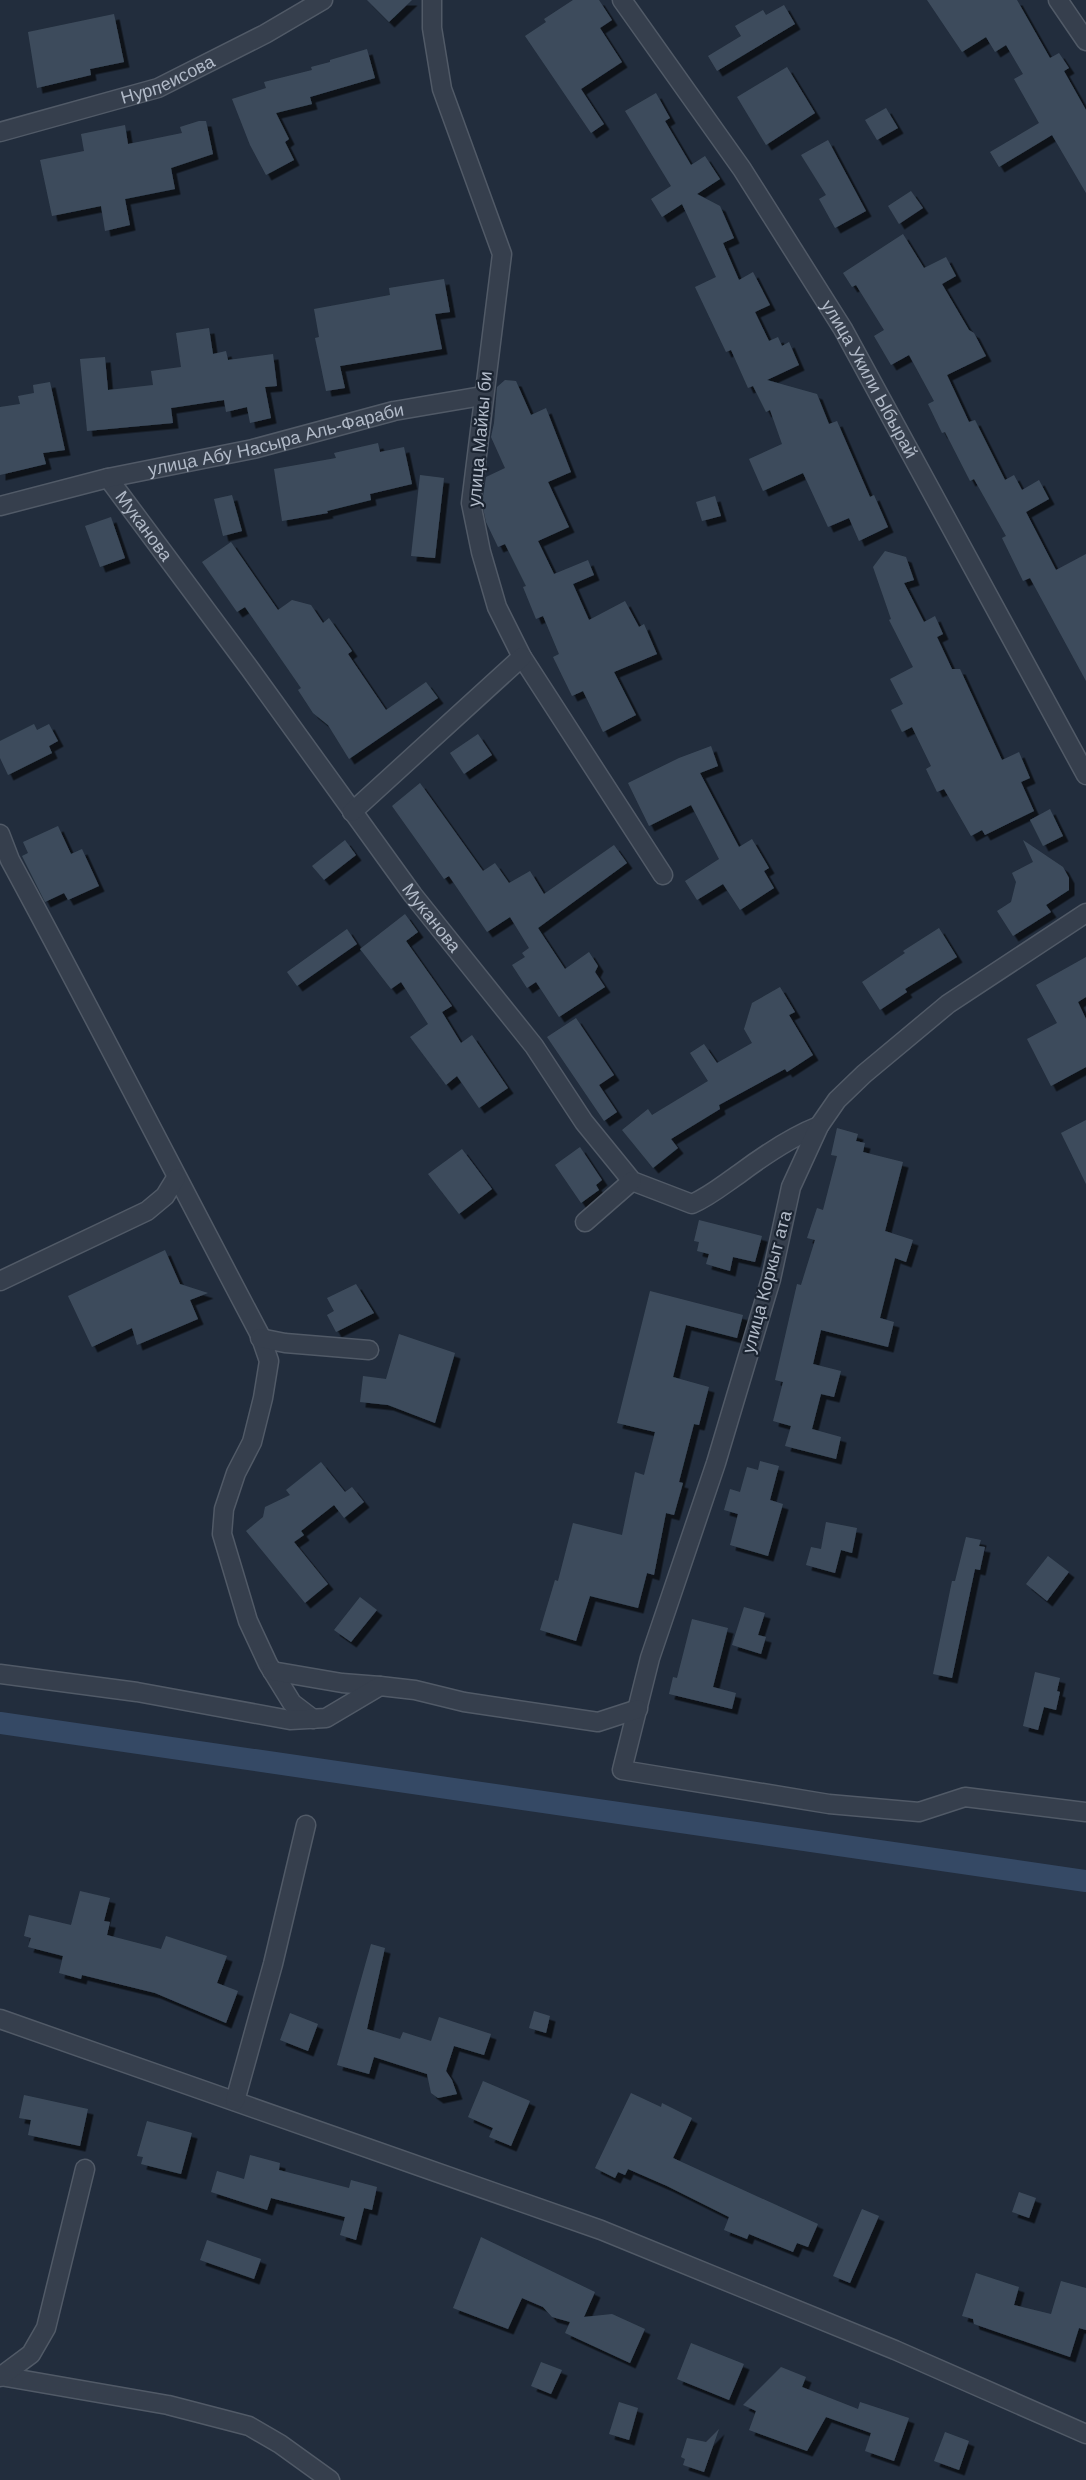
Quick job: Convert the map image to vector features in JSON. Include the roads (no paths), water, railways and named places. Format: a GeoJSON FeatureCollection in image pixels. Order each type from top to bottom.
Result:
{"type":"FeatureCollection","features":[{"type":"Feature","properties":{"kind":"street","name":"Нурпеисова"},"geometry":{"type":"LineString","coordinates":[[0,132],[158,88],[265,34],[323,0]]}},
{"type":"Feature","properties":{"kind":"street","name":"улица Майкы би"},"geometry":{"type":"LineString","coordinates":[[432,0],[432,28],[442,89],[502,254],[482,396],[471,503],[481,552],[496,607],[522,657],[663,875]]}},
{"type":"Feature","properties":{"kind":"street","name":"улица Укили Ыбырай"},"geometry":{"type":"LineString","coordinates":[[622,0],[742,169],[843,329],[1086,775]]}},
{"type":"Feature","properties":{"kind":"street"},"geometry":{"type":"LineString","coordinates":[[1058,0],[1086,41]]}},
{"type":"Feature","properties":{"kind":"street","name":"улица Абу Насыра Аль-Фараби"},"geometry":{"type":"LineString","coordinates":[[0,506],[108,478],[253,449],[394,411],[482,396]]}},
{"type":"Feature","properties":{"kind":"street","name":"Муканова"},"geometry":{"type":"LineString","coordinates":[[108,478],[413,895],[534,1046],[584,1122],[632,1181],[692,1204],[711,1196],[741,1172],[801,1133],[819,1126]]}},
{"type":"Feature","properties":{"kind":"street"},"geometry":{"type":"LineString","coordinates":[[352,812],[522,657]]}},
{"type":"Feature","properties":{"kind":"street"},"geometry":{"type":"LineString","coordinates":[[0,834],[9,860],[104,1033],[176,1179],[260,1338],[269,1361],[264,1398],[252,1442],[236,1473],[224,1509],[222,1533],[248,1621],[272,1671],[292,1703],[313,1719]]}},
{"type":"Feature","properties":{"kind":"street","name":"улица Коркыт ата"},"geometry":{"type":"LineString","coordinates":[[1086,913],[948,1004],[864,1074],[837,1100],[819,1126],[791,1187],[771,1279],[716,1463],[650,1658],[622,1770],[829,1804],[919,1812],[965,1797],[1086,1812]]}},
{"type":"Feature","properties":{"kind":"street"},"geometry":{"type":"LineString","coordinates":[[0,1281],[147,1211],[165,1196],[176,1179]]}},
{"type":"Feature","properties":{"kind":"street"},"geometry":{"type":"LineString","coordinates":[[585,1222],[632,1181]]}},
{"type":"Feature","properties":{"kind":"street"},"geometry":{"type":"LineString","coordinates":[[260,1338],[294,1344],[369,1350]]}},
{"type":"Feature","properties":{"kind":"street"},"geometry":{"type":"LineString","coordinates":[[272,1671],[342,1683],[415,1690],[464,1702],[598,1722],[638,1709]]}},
{"type":"Feature","properties":{"kind":"street"},"geometry":{"type":"LineString","coordinates":[[0,1674],[137,1692],[290,1720],[326,1718],[380,1686]]}},
{"type":"Feature","properties":{"kind":"street"},"geometry":{"type":"LineString","coordinates":[[235,2101],[273,1964],[306,1825]]}},
{"type":"Feature","properties":{"kind":"street"},"geometry":{"type":"LineString","coordinates":[[0,2019],[601,2230],[895,2350],[1086,2434]]}},
{"type":"Feature","properties":{"kind":"street"},"geometry":{"type":"LineString","coordinates":[[0,2377],[31,2354],[46,2328],[85,2169]]}},
{"type":"Feature","properties":{"kind":"street"},"geometry":{"type":"LineString","coordinates":[[0,2377],[168,2405],[249,2426],[280,2444],[330,2480]]}},
{"type":"Feature","properties":{"kind":"waterway"},"geometry":{"type":"LineString","coordinates":[[0,1723],[1086,1881]]}}]}
